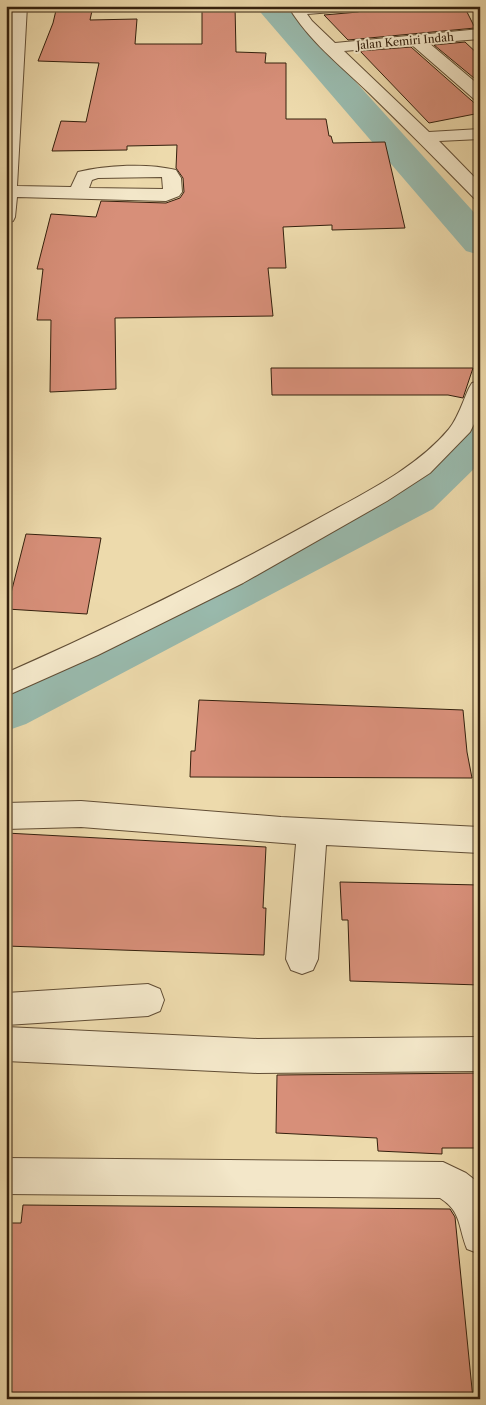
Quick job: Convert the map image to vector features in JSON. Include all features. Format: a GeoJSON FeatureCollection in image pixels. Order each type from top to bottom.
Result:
{"type":"FeatureCollection","features":[{"type":"Feature","properties":{"kind":"street"},"geometry":{"type":"LineString","coordinates":[[296,8],[358,6]]}},
{"type":"Feature","properties":{"kind":"street"},"geometry":{"type":"LineString","coordinates":[[296,8],[306,24],[478,190]]}},
{"type":"Feature","properties":{"kind":"street"},"geometry":{"type":"LineString","coordinates":[[6,217],[11,61],[15,13]]}},
{"type":"Feature","properties":{"kind":"street","name":"Jalan Kemiri Indah"},"geometry":{"type":"LineString","coordinates":[[330,48],[480,34]]}},
{"type":"Feature","properties":{"kind":"street"},"geometry":{"type":"LineString","coordinates":[[416,40],[480,95]]}},
{"type":"Feature","properties":{"kind":"street"},"geometry":{"type":"LineString","coordinates":[[425,138],[480,134]]}},
{"type":"Feature","properties":{"kind":"street"},"geometry":{"type":"LineString","coordinates":[[8,191],[78,192]]}},
{"type":"Feature","properties":{"kind":"street"},"geometry":{"type":"LineString","coordinates":[[6,685],[89,648],[234,576],[379,495],[422,467],[459,432],[480,388]]}},
{"type":"Feature","properties":{"kind":"street"},"geometry":{"type":"LineString","coordinates":[[6,816],[81,814],[312,832],[480,840]]}},
{"type":"Feature","properties":{"kind":"street"},"geometry":{"type":"LineString","coordinates":[[302,959],[312,832]]}},
{"type":"Feature","properties":{"kind":"street"},"geometry":{"type":"LineString","coordinates":[[6,1009],[148,1000]]}},
{"type":"Feature","properties":{"kind":"street"},"geometry":{"type":"LineString","coordinates":[[6,1044],[257,1056],[480,1054]]}},
{"type":"Feature","properties":{"kind":"street"},"geometry":{"type":"LineString","coordinates":[[6,1176],[443,1180],[459,1188],[472,1201],[480,1236]]}},
{"type":"Feature","properties":{"kind":"building"},"geometry":{"type":"Polygon","coordinates":[[[57,6],[93,6],[90,20],[137,19],[135,44],[202,44],[202,6],[235,6],[236,52],[266,53],[265,63],[286,63],[286,119],[326,119],[329,136],[331,136],[333,143],[385,142],[405,228],[332,230],[332,225],[283,227],[286,268],[268,268],[273,316],[115,318],[116,389],[50,392],[51,320],[37,320],[43,269],[37,269],[51,214],[96,217],[101,201],[166,203],[180,198],[184,192],[183,178],[176,168],[177,145],[127,146],[127,150],[52,151],[61,121],[86,122],[99,63],[38,61],[53,23],[57,6]]]}},
{"type":"Feature","properties":{"kind":"building"},"geometry":{"type":"Polygon","coordinates":[[[464,6],[475,28],[348,40],[324,15],[358,12],[366,8],[464,6]]]}},
{"type":"Feature","properties":{"kind":"building"},"geometry":{"type":"Polygon","coordinates":[[[465,42],[480,56],[480,83],[434,45],[465,42]]]}},
{"type":"Feature","properties":{"kind":"building"},"geometry":{"type":"Polygon","coordinates":[[[411,47],[480,108],[480,113],[429,123],[360,51],[411,47]]]}},
{"type":"Feature","properties":{"kind":"building"},"geometry":{"type":"Polygon","coordinates":[[[271,368],[473,368],[463,398],[448,395],[272,395],[271,368]]]}},
{"type":"Feature","properties":{"kind":"building"},"geometry":{"type":"Polygon","coordinates":[[[26,534],[101,538],[87,614],[7,609],[26,534]]]}},
{"type":"Feature","properties":{"kind":"building"},"geometry":{"type":"Polygon","coordinates":[[[199,700],[463,710],[467,752],[472,778],[190,777],[191,751],[195,751],[199,700]]]}},
{"type":"Feature","properties":{"kind":"building"},"geometry":{"type":"Polygon","coordinates":[[[6,833],[266,847],[263,908],[266,908],[264,955],[6,946],[6,833]]]}},
{"type":"Feature","properties":{"kind":"building"},"geometry":{"type":"Polygon","coordinates":[[[340,882],[480,885],[480,985],[350,981],[348,920],[342,920],[340,882]]]}},
{"type":"Feature","properties":{"kind":"building"},"geometry":{"type":"Polygon","coordinates":[[[480,1073],[480,1148],[442,1148],[442,1154],[378,1151],[377,1138],[276,1133],[277,1075],[480,1073]]]}},
{"type":"Feature","properties":{"kind":"building"},"geometry":{"type":"Polygon","coordinates":[[[23,1205],[450,1209],[455,1217],[473,1399],[6,1399],[6,1223],[21,1223],[23,1205]]]}},
{"type":"Feature","properties":{"kind":"waterway"},"geometry":{"type":"LineString","coordinates":[[270,6],[480,243]]}},
{"type":"Feature","properties":{"kind":"waterway"},"geometry":{"type":"LineString","coordinates":[[6,708],[416,497],[480,435]]}}]}
